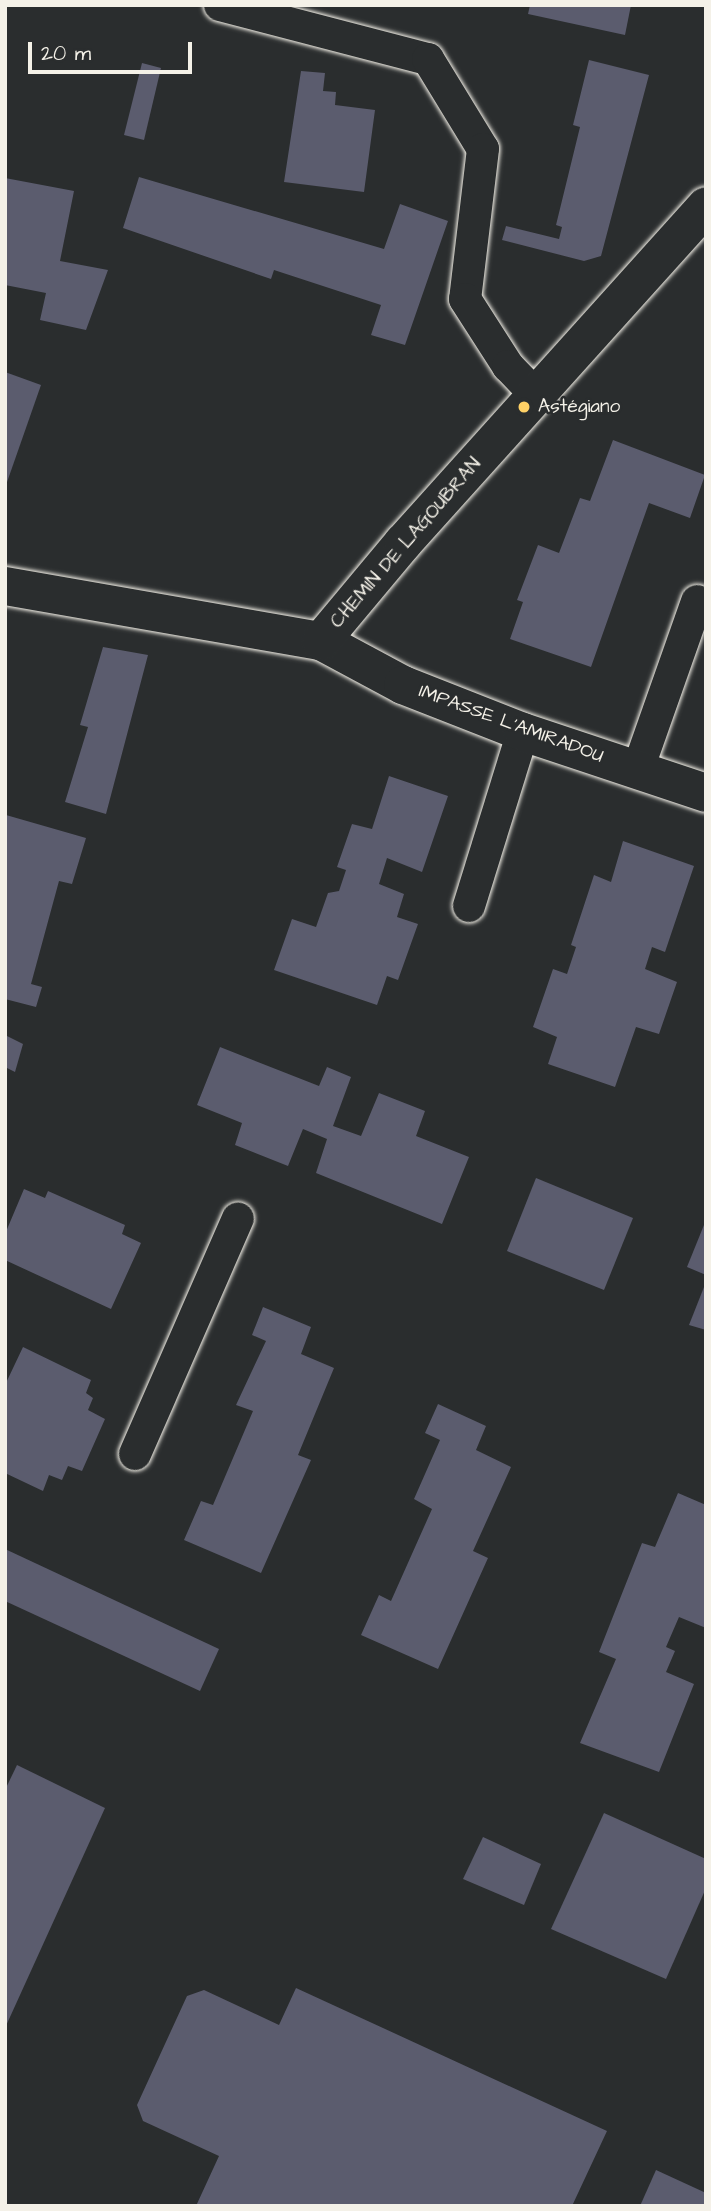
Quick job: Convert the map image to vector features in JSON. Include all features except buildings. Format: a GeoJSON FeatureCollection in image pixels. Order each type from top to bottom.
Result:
{"type":"FeatureCollection","features":[{"type":"Feature","properties":{"kind":"main road","name":"CHEMIN DE LAGOUBRAN"},"geometry":{"type":"LineString","coordinates":[[5,586],[321,641],[535,394],[706,206]]}},
{"type":"Feature","properties":{"kind":"main road","name":"IMPASSE L'AMIRADOU"},"geometry":{"type":"LineString","coordinates":[[321,641],[403,685],[523,732],[706,793]]}},
{"type":"Feature","properties":{"kind":"lane"},"geometry":{"type":"LineString","coordinates":[[220,5],[428,59],[483,149],[465,299],[508,366],[535,394]]}},
{"type":"Feature","properties":{"kind":"lane"},"geometry":{"type":"LineString","coordinates":[[638,769],[697,601]]}},
{"type":"Feature","properties":{"kind":"lane"},"geometry":{"type":"LineString","coordinates":[[469,906],[523,732]]}},
{"type":"Feature","properties":{"kind":"lane"},"geometry":{"type":"LineString","coordinates":[[135,1454],[237,1219]]}},
{"type":"Feature","properties":{"kind":"place","name":"Astégiano"},"geometry":{"type":"Point","coordinates":[524,407]}}]}
